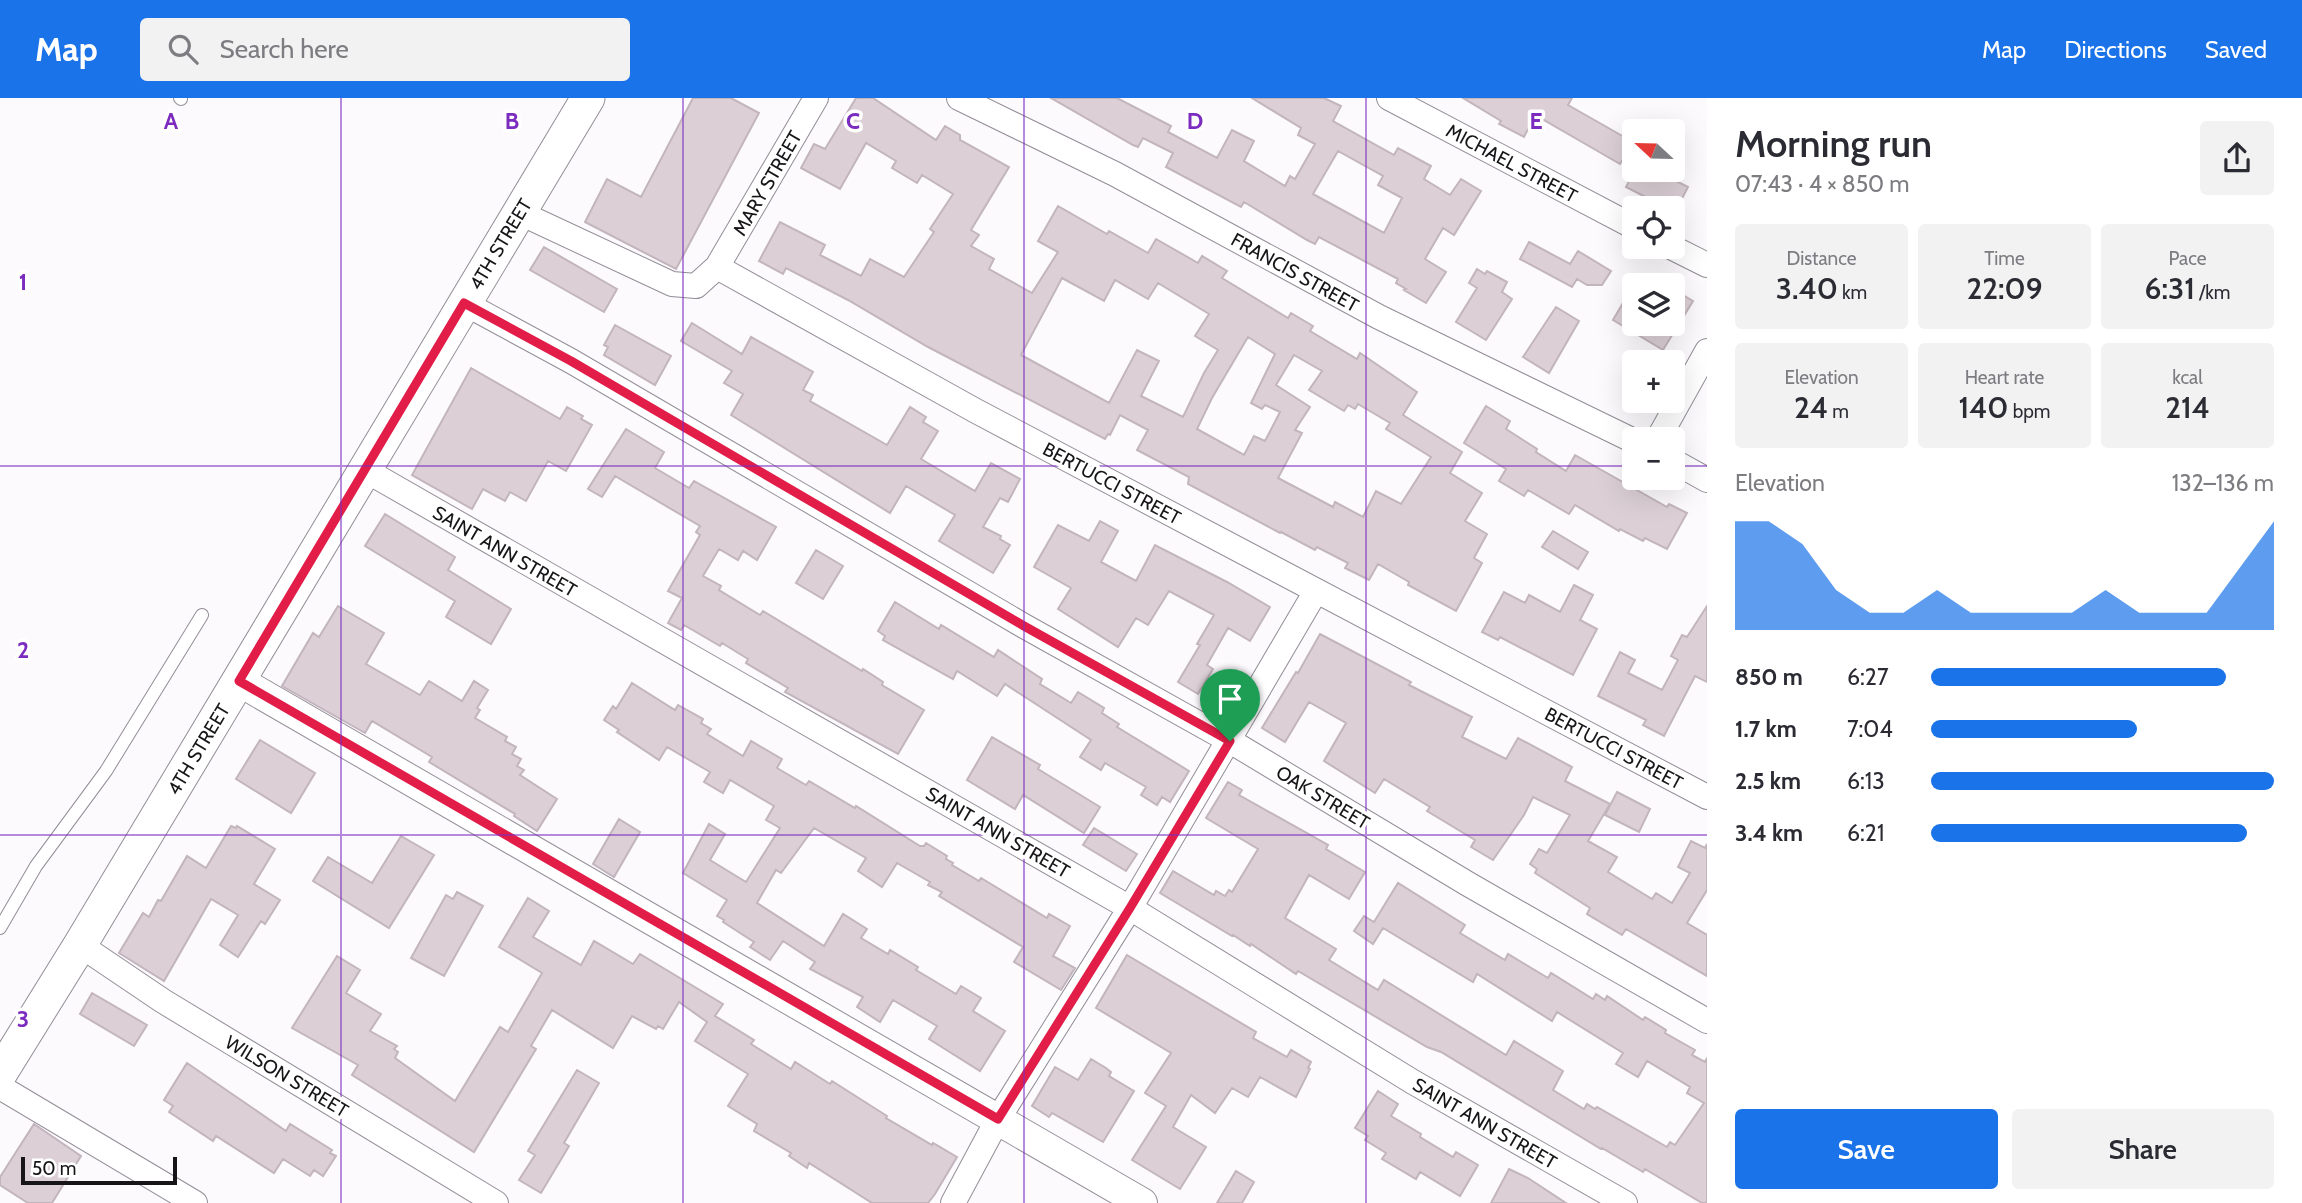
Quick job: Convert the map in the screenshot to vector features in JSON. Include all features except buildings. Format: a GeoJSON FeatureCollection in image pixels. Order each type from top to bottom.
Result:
{"type":"FeatureCollection","features":[{"type":"Feature","properties":{"kind":"main road","name":"4TH STREET"},"geometry":{"type":"LineString","coordinates":[[0,1074],[588,98]]}},
{"type":"Feature","properties":{"kind":"street","name":"MARY STREET"},"geometry":{"type":"LineString","coordinates":[[717,267],[816,98]]}},
{"type":"Feature","properties":{"kind":"street","name":"FRANCIS STREET"},"geometry":{"type":"LineString","coordinates":[[959,98],[1115,174],[1378,317],[1622,435]]}},
{"type":"Feature","properties":{"kind":"street","name":"MICHAEL STREET"},"geometry":{"type":"LineString","coordinates":[[1389,98],[1622,221]]}},
{"type":"Feature","properties":{"kind":"street"},"geometry":{"type":"LineString","coordinates":[[518,212],[673,284],[696,286],[717,267]]}},
{"type":"Feature","properties":{"kind":"street"},"geometry":{"type":"LineString","coordinates":[[1685,254],[1707,265]]}},
{"type":"Feature","properties":{"kind":"street","name":"BERTUCCI STREET"},"geometry":{"type":"LineString","coordinates":[[717,267],[976,411],[1707,797]]}},
{"type":"Feature","properties":{"kind":"street","name":"OAK STREET"},"geometry":{"type":"LineString","coordinates":[[464,303],[571,361],[1024,626],[1230,741],[1468,884],[1707,1021]]}},
{"type":"Feature","properties":{"kind":"street"},"geometry":{"type":"LineString","coordinates":[[1665,427],[1707,351]]}},
{"type":"Feature","properties":{"kind":"street"},"geometry":{"type":"LineString","coordinates":[[1685,468],[1707,480]]}},
{"type":"Feature","properties":{"kind":"street","name":"SAINT ANN STREET"},"geometry":{"type":"LineString","coordinates":[[365,471],[1130,908],[1413,1082],[1625,1203]]}},
{"type":"Feature","properties":{"kind":"street"},"geometry":{"type":"LineString","coordinates":[[953,1203],[998,1119],[1130,908],[1316,591]]}},
{"type":"Feature","properties":{"kind":"street"},"geometry":{"type":"LineString","coordinates":[[239,681],[1142,1203]]}},
{"type":"Feature","properties":{"kind":"street","name":"WILSON STREET"},"geometry":{"type":"LineString","coordinates":[[80,945],[163,1001],[496,1203]]}},
{"type":"Feature","properties":{"kind":"street"},"geometry":{"type":"LineString","coordinates":[[0,1087],[195,1203]]}},
{"type":"Feature","properties":{"kind":"lane"},"geometry":{"type":"LineString","coordinates":[[0,928],[36,866],[106,771],[202,615]]}},
{"type":"Feature","properties":{"kind":"route"},"geometry":{"type":"LineString","coordinates":[[464,303],[571,361],[1024,626],[1230,741],[1130,908],[998,1119],[239,681],[464,303]]}}]}
